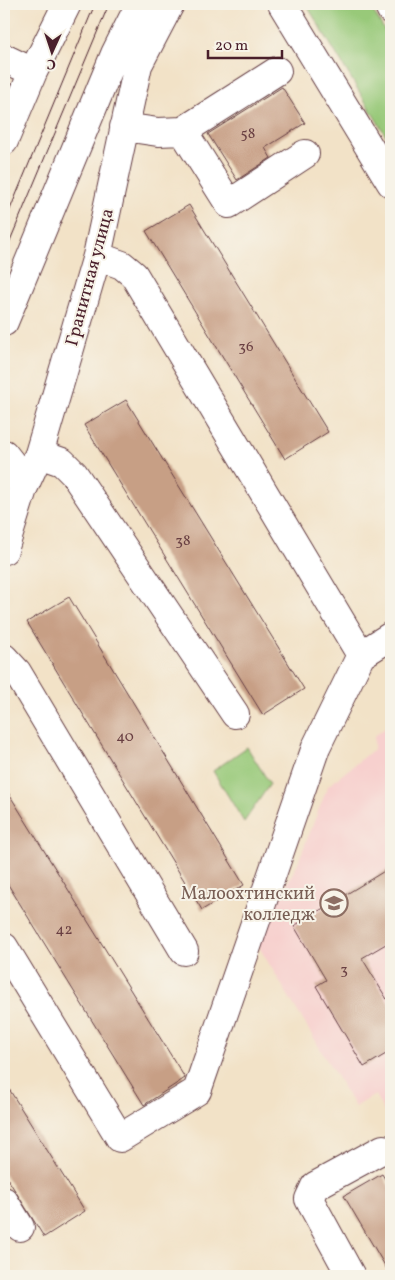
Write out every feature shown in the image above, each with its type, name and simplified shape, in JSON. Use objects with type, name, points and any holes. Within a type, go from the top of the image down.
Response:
[{"type":"street","points":[[4,141],[33,72],[67,4]]},
{"type":"street","name":"Гранитная улица","points":[[4,550],[23,489],[39,454],[97,256],[124,127],[127,59],[140,4]]},
{"type":"street","name":"Гранитная улица","points":[[4,322],[127,59],[170,4]]},
{"type":"street","points":[[282,4],[391,183]]},
{"type":"street","points":[[388,4],[391,10]]},
{"type":"street","points":[[4,58],[33,72]]},
{"type":"street","points":[[124,127],[158,132],[183,131],[277,71]]},
{"type":"street","points":[[183,131],[230,204],[304,154]]},
{"type":"street","points":[[97,256],[122,265],[134,275],[361,654]]},
{"type":"street","points":[[4,454],[15,468],[23,489]]},
{"type":"street","points":[[39,454],[62,462],[74,474],[235,714]]},
{"type":"street","points":[[4,947],[120,1138],[197,1091],[308,767],[361,654],[391,636]]},
{"type":"street","points":[[4,658],[17,672],[184,951]]},
{"type":"street","points":[[351,1276],[309,1200],[315,1186],[383,1149],[391,1152]]},
{"type":"street","points":[[4,1201],[20,1227]]},
{"type":"shaded area","name":"Малоохтинский колледж","points":[[391,724],[391,1124],[375,1095],[355,1107],[256,942],[297,865],[328,786],[374,749],[374,736]]},
{"type":"green space","points":[[306,4],[369,4],[391,41],[391,144]]},
{"type":"green space","points":[[247,747],[270,784],[244,822],[213,771]]},
{"type":"building","points":[[282,87],[305,123],[265,148],[271,158],[237,180],[208,134]]},
{"type":"building","points":[[189,205],[328,432],[285,459],[146,231]]},
{"type":"building","points":[[126,400],[304,689],[263,715],[84,425]]},
{"type":"building","points":[[69,597],[244,885],[202,910],[27,622]]},
{"type":"building","points":[[4,786],[185,1078],[144,1105],[4,878]]},
{"type":"building","points":[[391,867],[391,941],[362,958],[391,1006],[391,1051],[364,1067],[316,986],[326,980],[294,926]]},
{"type":"building","points":[[4,1081],[85,1211],[44,1237],[4,1173]]},
{"type":"building","points":[[382,1174],[391,1189],[391,1276],[344,1196]]},
{"type":"tram line","points":[[4,224],[95,4]]},
{"type":"tram line","points":[[4,255],[109,4]]},
{"type":"place","name":"Малоохтинский колледж","points":[[334,903]]}]
